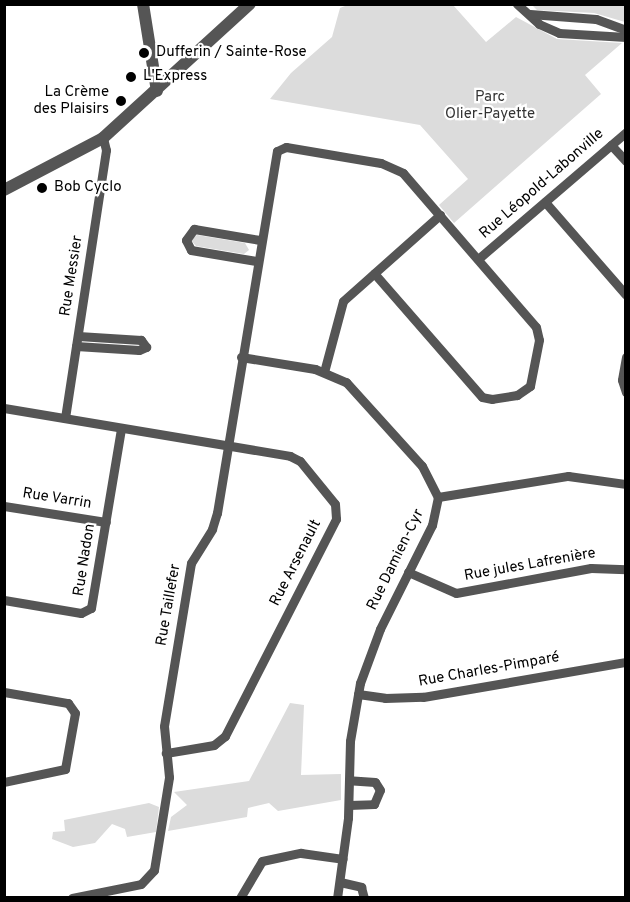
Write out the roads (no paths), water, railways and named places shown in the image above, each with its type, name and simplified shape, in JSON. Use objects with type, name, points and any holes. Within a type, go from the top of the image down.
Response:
[{"type":"street","points":[[143,4],[157,92]]},
{"type":"street","points":[[4,190],[103,138],[157,92],[250,4]]},
{"type":"street","points":[[520,7],[544,18],[602,20],[626,30]]},
{"type":"street","points":[[520,7],[539,24],[564,35],[626,37]]},
{"type":"street","name":"Rue Léopold-Labonville","points":[[478,259],[626,132]]},
{"type":"street","name":"Rue Messier","points":[[65,418],[106,150],[103,138]]},
{"type":"street","points":[[611,145],[626,161]]},
{"type":"street","name":"Rue Taillefer","points":[[72,897],[136,886],[152,876],[169,781],[164,726],[191,563],[215,522],[273,158],[283,147],[392,166],[440,215],[537,330],[531,382],[521,394],[492,399],[483,397],[374,273]]},
{"type":"street","points":[[545,202],[626,295]]},
{"type":"street","points":[[324,372],[339,307],[440,215]]},
{"type":"street","points":[[256,261],[191,250],[187,237],[190,231],[198,229],[260,240]]},
{"type":"street","points":[[76,346],[139,350],[146,347],[141,340],[78,336]]},
{"type":"street","name":"Rue Damien-Cyr","points":[[241,357],[324,372],[360,395],[426,470],[438,497],[432,525],[373,643],[358,694],[349,780],[349,805],[337,897]]},
{"type":"street","points":[[626,357],[622,380],[626,392]]},
{"type":"street","name":"Rue Arsenault","points":[[4,408],[228,445],[298,459],[333,501],[337,514],[225,736],[211,746],[166,753]]},
{"type":"street","name":"Rue Nadon","points":[[4,600],[81,613],[89,610],[121,428]]},
{"type":"street","points":[[438,497],[565,476],[626,484]]},
{"type":"street","name":"Rue Varrin","points":[[4,506],[106,522]]},
{"type":"street","name":"Rue jules Lafrenière","points":[[408,572],[456,593],[595,568],[626,569]]},
{"type":"street","name":"Rue Charles-Pimparé","points":[[358,694],[385,698],[434,696],[626,662]]},
{"type":"street","points":[[4,692],[68,703],[74,706],[75,715],[65,770],[4,782]]},
{"type":"street","points":[[349,780],[375,782],[380,790],[374,804],[349,805]]},
{"type":"street","points":[[240,897],[262,861],[301,854],[343,859]]},
{"type":"street","points":[[340,882],[361,887],[364,897]]},
{"type":"place","name":"Dufferin / Sainte-Rose","points":[[144,53]]},
{"type":"place","name":"L'Express","points":[[131,77]]},
{"type":"place","name":"La Crème des Plaisirs","points":[[121,101]]},
{"type":"place","name":"Bob Cyclo","points":[[42,188]]},
{"type":"park label","name":"Parc Olier-Payette","points":[[490,106]]}]
